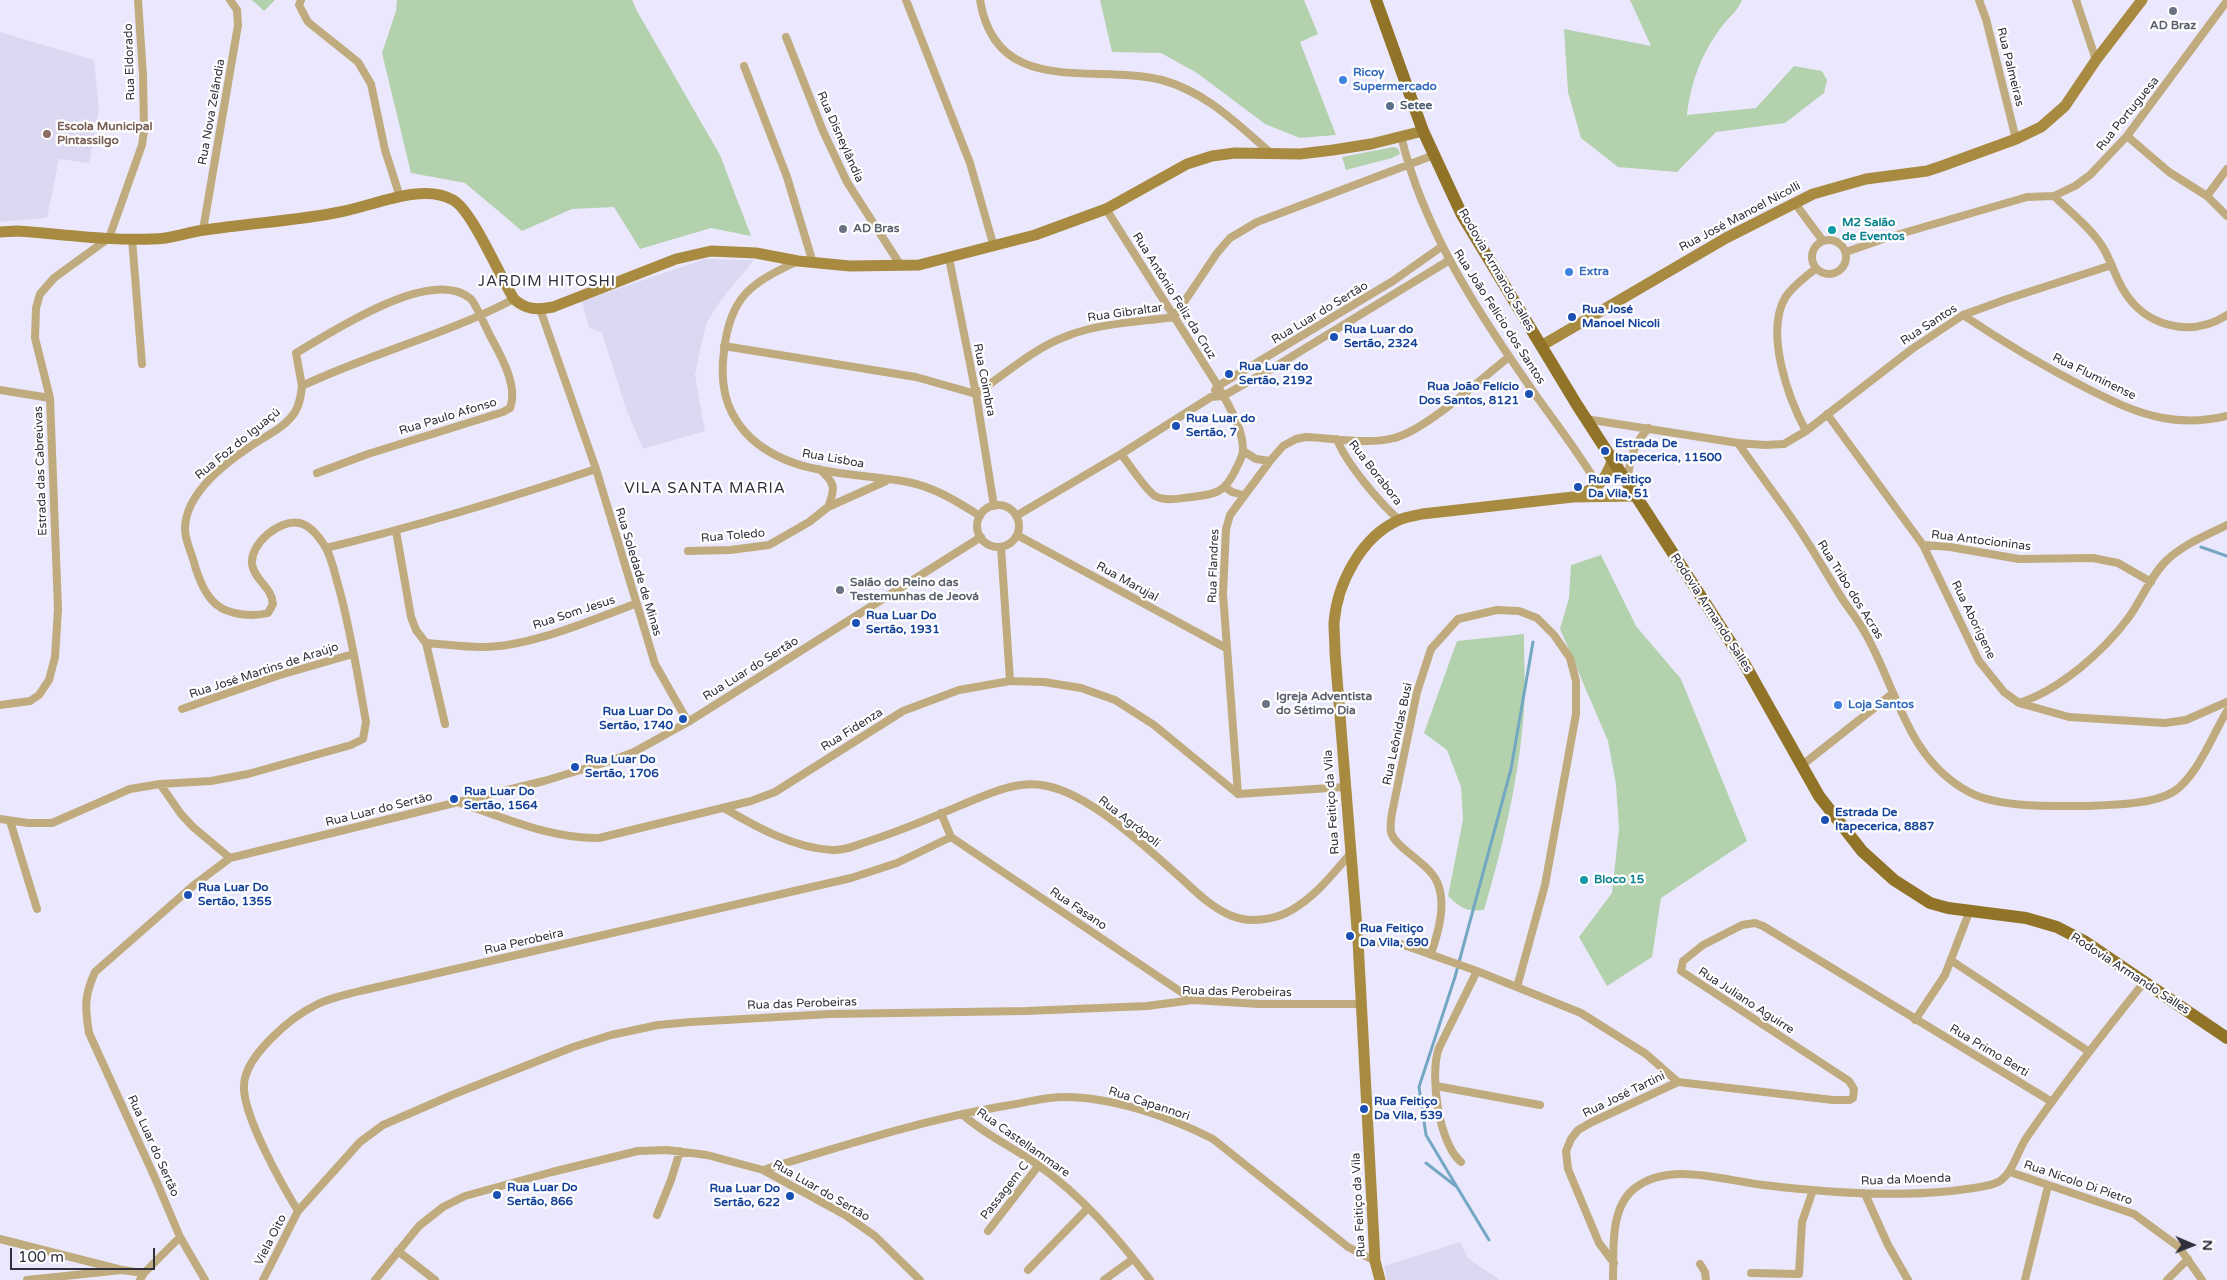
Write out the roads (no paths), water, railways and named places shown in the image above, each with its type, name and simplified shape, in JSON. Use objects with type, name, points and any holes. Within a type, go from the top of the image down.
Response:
[{"type":"main road","name":"Rodovia Armando Salles","points":[[1376,0],[1423,130],[1462,215],[1586,419],[1744,663],[1801,766],[1837,821],[1876,866],[1914,894],[1930,903],[2026,918],[2057,927],[2087,942],[2227,1038]]},
{"type":"street","name":"Rua Eldorado","points":[[109,238],[142,145],[144,131],[142,49],[138,0]]},
{"type":"street","name":"Rua Nova Zelândia","points":[[203,230],[238,25],[237,10],[230,0]]},
{"type":"street","points":[[301,0],[299,6],[308,22],[358,62],[371,84],[385,150],[400,197]]},
{"type":"street","points":[[906,0],[970,162],[994,247]]},
{"type":"street","points":[[980,0],[987,27],[997,43],[1010,54],[1034,68],[1057,73],[1135,75],[1162,80],[1188,90],[1220,108],[1272,154]]},
{"type":"street","name":"Rua Palmeiras","points":[[1979,0],[1986,19],[2016,139]]},
{"type":"street","points":[[2076,0],[2096,60]]},
{"type":"street","name":"Rua José Manoel Nicolli","points":[[1541,346],[1726,238],[1794,202],[1836,187],[1866,179],[1927,171],[2016,139],[2041,127],[2065,106],[2096,60],[2142,0]]},
{"type":"street","name":"Rua Portuguesa","points":[[1846,252],[1886,238],[2026,197],[2054,196],[2075,186],[2090,175],[2127,136],[2227,1]]},
{"type":"street","name":"Rua Disneylândia","points":[[786,37],[823,131],[847,182],[901,266]]},
{"type":"street","points":[[744,66],[787,177],[813,262]]},
{"type":"street","points":[[0,232],[17,231],[132,239],[173,238],[203,230],[301,220],[415,193],[431,193],[445,196],[462,207],[514,299],[520,305],[540,309],[553,307],[676,258],[694,254],[726,251],[756,253],[798,261],[850,266],[901,266],[949,258],[1035,235],[1106,209],[1188,164],[1212,156],[1235,153],[1272,154],[1333,150],[1423,130]]},
{"type":"street","name":"Rua João Felício dos Santos","points":[[1401,136],[1409,165],[1448,261],[1509,357],[1599,486],[1605,498]]},
{"type":"street","points":[[2127,136],[2169,172],[2207,196],[2227,216]]},
{"type":"street","name":"Rua Gibraltar","points":[[976,394],[1050,343],[1067,336],[1088,329],[1174,317],[1217,253],[1230,238],[1257,222],[1434,155]]},
{"type":"street","points":[[2207,196],[2227,169]]},
{"type":"street","points":[[2054,196],[2102,244],[2124,291],[2134,304],[2149,317],[2162,324],[2179,328],[2194,328],[2227,315]]},
{"type":"street","points":[[1794,202],[1823,241]]},
{"type":"street","name":"Rua Antônio Feliz da Cruz","points":[[1106,209],[1218,386],[1239,430],[1243,451]]},
{"type":"street","name":"Estrada das Cabreúvas","points":[[0,705],[30,701],[39,695],[49,680],[55,657],[58,609],[50,398],[35,338],[34,323],[40,294],[54,278],[109,238]]},
{"type":"street","points":[[132,239],[142,364]]},
{"type":"street","points":[[1833,240],[1839,243],[1846,252],[1846,263],[1835,274],[1824,274],[1813,263],[1812,253],[1823,241],[1833,240]]},
{"type":"street","name":"Rua Luar do Sertão","points":[[1016,516],[1121,454],[1211,397],[1218,386],[1369,296],[1421,263],[1441,247]]},
{"type":"street","name":"Rua Coimbra","points":[[949,258],[976,394],[994,506]]},
{"type":"street","name":"Rua Lisboa","points":[[798,261],[765,278],[740,299],[731,316],[724,346],[723,389],[727,404],[739,425],[759,445],[779,458],[801,466],[910,482],[955,500],[980,516]]},
{"type":"street","name":"Rua Luar do Sertão","points":[[1211,397],[1223,396],[1273,368],[1448,261]]},
{"type":"street","name":"Rua Santos","points":[[1586,419],[1738,443],[1784,444],[1806,431],[1912,349],[1963,315],[2112,265]]},
{"type":"street","points":[[1806,431],[1788,390],[1778,332],[1780,309],[1786,297],[1816,268]]},
{"type":"street","name":"Rua Paulo Afonso","points":[[302,386],[296,353],[357,318],[397,298],[428,291],[446,290],[460,293],[477,306],[479,317],[504,364],[513,396],[510,408],[504,412],[368,454],[317,473]]},
{"type":"street","points":[[1369,296],[1376,305]]},
{"type":"street","points":[[302,386],[394,348],[479,317],[514,299]]},
{"type":"street","name":"Rua Soledade de Minas","points":[[540,309],[596,469],[656,664],[688,722]]},
{"type":"street","name":"Rua Fluminense","points":[[1963,315],[2056,373],[2120,406],[2150,415],[2184,420],[2210,420],[2227,416]]},
{"type":"street","points":[[724,346],[916,377],[976,394]]},
{"type":"street","name":"Rua Flandres","points":[[1238,794],[1223,594],[1226,529],[1230,516],[1243,495],[1283,446],[1296,439],[1306,437],[1382,440],[1408,433],[1422,425],[1509,357]]},
{"type":"street","name":"Rua Foz do Iguaçú","points":[[160,784],[211,781],[248,774],[351,745],[363,739],[366,722],[343,602],[326,548],[310,527],[299,523],[290,523],[276,528],[264,538],[254,552],[252,563],[255,574],[270,593],[273,604],[268,613],[248,614],[228,611],[210,600],[197,571],[185,531],[186,518],[192,501],[203,484],[255,444],[283,427],[295,412],[300,401],[302,386]]},
{"type":"street","points":[[0,390],[50,398]]},
{"type":"street","name":"Rua Aborigene","points":[[1827,414],[1923,545],[1979,661],[2004,692],[2019,703],[2069,717],[2165,723],[2186,720],[2227,702]]},
{"type":"street","points":[[1627,482],[1632,454],[1638,438],[1648,428]]},
{"type":"street","name":"Rua Borabora","points":[[1337,439],[1348,459],[1374,493],[1399,520]]},
{"type":"street","name":"Rua Tribo dos Acras","points":[[1738,443],[1793,520],[1864,630],[1879,658],[1892,694],[1915,739],[1929,760],[1941,773],[1970,793],[2002,802],[2025,804],[2111,805],[2162,797],[2174,791],[2183,783],[2214,736],[2227,710]]},
{"type":"street","points":[[1121,454],[1152,493],[1162,499],[1209,494],[1225,487],[1243,451],[1256,459],[1270,461]]},
{"type":"street","points":[[1599,486],[1607,475],[1613,459]]},
{"type":"street","points":[[326,548],[396,531],[531,491],[596,469]]},
{"type":"street","points":[[819,469],[831,479],[833,496],[828,507]]},
{"type":"street","name":"Rua Toledo","points":[[688,551],[730,550],[769,545],[809,522],[828,507],[863,489],[888,480]]},
{"type":"street","name":"Rua Feitiço da Vila","points":[[1574,497],[1599,486]]},
{"type":"street","points":[[1225,487],[1232,492],[1243,495]]},
{"type":"street","name":"Rua Feitiço da Vila","points":[[1380,1280],[1375,1261],[1358,941],[1334,622],[1341,592],[1362,551],[1375,537],[1399,520],[1422,514],[1574,497],[1636,496]]},
{"type":"street","points":[[994,506],[1003,506],[1016,516],[1019,525],[1017,535],[1012,542],[1002,547],[990,545],[981,537],[978,527],[980,516],[986,510],[994,506]]},
{"type":"street","points":[[2019,703],[2046,692],[2065,680],[2102,647],[2128,617],[2167,560],[2181,549],[2227,525]]},
{"type":"street","points":[[396,531],[411,617],[416,630],[426,643],[444,724]]},
{"type":"street","name":"Rua Marujal","points":[[1017,535],[1226,648]]},
{"type":"street","name":"Rua Luar do Sertão","points":[[205,1280],[180,1237],[152,1169],[89,1033],[85,1008],[87,990],[95,972],[194,885],[230,858],[544,781],[634,752],[688,722],[981,537]]},
{"type":"street","name":"Rua Antocioninas","points":[[1923,545],[1950,547],[2019,559],[2093,558],[2118,563],[2151,582]]},
{"type":"street","points":[[1002,547],[1010,681]]},
{"type":"street","name":"Rua Som Jesus","points":[[426,643],[481,647],[500,645],[555,633],[636,604]]},
{"type":"street","name":"Rua Leônidas Busi","points":[[1431,954],[1438,932],[1441,908],[1438,883],[1425,866],[1395,840],[1391,832],[1392,813],[1417,692],[1431,649],[1458,619],[1497,610],[1519,611],[1537,618],[1554,635],[1570,658],[1576,681],[1576,714],[1545,885],[1517,987]]},
{"type":"street","name":"Rua José Martins de Araújo","points":[[182,709],[280,675],[354,654]]},
{"type":"street","name":"Rua Fidenza","points":[[457,802],[539,829],[579,838],[599,838],[750,802],[775,792],[903,711],[959,690],[1010,681],[1044,682],[1081,688],[1115,700],[1154,725],[1238,794]]},
{"type":"street","points":[[1801,766],[1892,694]]},
{"type":"street","points":[[0,818],[40,825],[52,823],[130,789],[160,784],[181,814],[193,827],[230,858]]},
{"type":"street","name":"Rua Agrópoli","points":[[724,808],[746,822],[807,847],[834,850],[847,848],[898,831],[993,792],[1015,785],[1047,786],[1063,791],[1106,816],[1210,904],[1231,916],[1245,920],[1264,919],[1289,912],[1316,893],[1350,854]]},
{"type":"street","points":[[1238,794],[1345,787]]},
{"type":"street","points":[[941,813],[951,837]]},
{"type":"street","points":[[10,821],[38,909]]},
{"type":"street","name":"Rua Fasano","points":[[951,837],[1193,1000]]},
{"type":"street","name":"Rua Perobeira","points":[[298,1211],[265,1149],[246,1104],[244,1084],[248,1071],[267,1045],[278,1032],[306,1010],[327,1000],[360,991],[850,878],[897,864],[951,837]]},
{"type":"street","points":[[1915,1020],[1952,961],[1970,910]]},
{"type":"street","name":"Rua Juliano Aguirre","points":[[1678,1082],[1833,1100],[1850,1100],[1853,1098],[1853,1086],[1849,1081],[1681,971],[1681,965],[1686,957],[1724,934],[1749,923],[1755,923],[1771,931],[1915,1020]]},
{"type":"street","points":[[1358,941],[1401,944],[1477,971],[1581,1013],[1646,1054],[1678,1082]]},
{"type":"street","points":[[1952,961],[2088,1051]]},
{"type":"street","points":[[1461,1162],[1447,1144],[1434,1073],[1435,1059],[1477,971]]},
{"type":"street","points":[[2010,1172],[2020,1147],[2088,1051],[2145,981]]},
{"type":"street","name":"Rua das Perobeiras","points":[[298,1211],[360,1142],[384,1124],[452,1094],[573,1047],[611,1035],[658,1025],[723,1018],[1026,1011],[1147,1006],[1193,1000],[1259,1004],[1362,1004]]},
{"type":"street","name":"Rua Primo Berti","points":[[1915,1020],[2052,1102]]},
{"type":"street","name":"Rua José Tartini","points":[[1614,1263],[1599,1243],[1568,1169],[1566,1151],[1571,1139],[1578,1130],[1678,1082]]},
{"type":"street","points":[[1436,1086],[1540,1105]]},
{"type":"street","name":"Rua Capannori","points":[[763,1170],[962,1114],[1065,1097],[1115,1103],[1196,1131],[1212,1140],[1348,1247],[1375,1261]]},
{"type":"street","name":"Rua Castellammare","points":[[962,1114],[986,1133],[1039,1165],[1088,1208],[1150,1280]]},
{"type":"street","name":"Rua Luar do Sertão","points":[[375,1280],[419,1226],[443,1207],[465,1196],[638,1151],[667,1150],[707,1156],[763,1170],[845,1215],[882,1242],[920,1280]]},
{"type":"street","points":[[657,1215],[680,1151]]},
{"type":"street","name":"Passagem C","points":[[988,1231],[1039,1165]]},
{"type":"street","name":"Rua da Moenda","points":[[1613,1280],[1618,1215],[1624,1199],[1635,1188],[1654,1177],[1675,1175],[1707,1176],[1756,1184],[1813,1190],[1865,1194],[1920,1194],[1965,1189],[1995,1183],[2010,1172]]},
{"type":"street","name":"Rua Nicolo Di Pietro","points":[[2010,1172],[2048,1186],[2092,1198],[2134,1214],[2170,1239],[2188,1258],[2202,1280]]},
{"type":"street","points":[[2024,1280],[2048,1186]]},
{"type":"street","points":[[1751,1273],[1799,1274],[1802,1222],[1813,1190]]},
{"type":"street","points":[[1865,1194],[1888,1245],[1908,1280]]},
{"type":"street","points":[[1028,1270],[1088,1208]]},
{"type":"street","name":"Viela Oito","points":[[263,1280],[298,1211]]},
{"type":"street","points":[[0,1238],[142,1276],[180,1237]]},
{"type":"street","points":[[398,1251],[435,1280]]},
{"type":"street","points":[[2167,1280],[2188,1258]]},
{"type":"street","points":[[1104,1280],[1133,1259]]},
{"type":"street","points":[[1700,1264],[1705,1272],[1706,1280]]},
{"type":"street","points":[[27,1280],[122,1270]]},
{"type":"waterway","points":[[2201,547],[2227,556]]},
{"type":"waterway","points":[[1457,1187],[1426,1135],[1419,1087],[1455,977],[1511,769],[1533,642]]},
{"type":"waterway","points":[[1426,1163],[1457,1187],[1489,1240]]},
{"type":"place","name":"AD Braz","points":[[2173,11]]},
{"type":"place","name":"Ricoy Supermercado","points":[[1343,80]]},
{"type":"place","name":"Setee","points":[[1390,106]]},
{"type":"place","name":"Escola Municipal Pintassilgo","points":[[47,134]]},
{"type":"place","name":"AD Bras","points":[[843,229]]},
{"type":"place","name":"M2 Salão de Eventos","points":[[1832,230]]},
{"type":"place","name":"Extra","points":[[1569,272]]},
{"type":"place","name":"Rua José Manoel Nicoli","points":[[1572,317]]},
{"type":"place","name":"Rua Luar do Sertão, 2324","points":[[1334,337]]},
{"type":"place","name":"Rua Luar do Sertão, 2192","points":[[1229,374]]},
{"type":"place","name":"Rua João Felício Dos Santos, 8121","points":[[1529,394]]},
{"type":"place","name":"Rua Luar do Sertão, 7","points":[[1176,426]]},
{"type":"place","name":"Estrada De Itapecerica, 11500","points":[[1605,451]]},
{"type":"place","name":"Rua Feitiço Da Vila, 51","points":[[1578,487]]},
{"type":"place","name":"Salão do Reino das Testemunhas de Jeová","points":[[840,590]]},
{"type":"place","name":"Rua Luar Do Sertão, 1931","points":[[856,623]]},
{"type":"place","name":"Igreja Adventista do Sétimo Dia","points":[[1266,704]]},
{"type":"place","name":"Loja Santos","points":[[1838,705]]},
{"type":"place","name":"Rua Luar Do Sertão, 1740","points":[[683,719]]},
{"type":"place","name":"Rua Luar Do Sertão, 1706","points":[[575,767]]},
{"type":"place","name":"Rua Luar Do Sertão, 1564","points":[[454,799]]},
{"type":"place","name":"Estrada De Itapecerica, 8887","points":[[1825,820]]},
{"type":"place","name":"Bloco 15","points":[[1584,880]]},
{"type":"place","name":"Rua Luar Do Sertão, 1355","points":[[188,895]]},
{"type":"place","name":"Rua Feitiço Da Vila, 690","points":[[1350,936]]},
{"type":"place","name":"Rua Feitiço Da Vila, 539","points":[[1364,1109]]},
{"type":"place","name":"Rua Luar Do Sertão, 866","points":[[497,1195]]},
{"type":"place","name":"Rua Luar Do Sertão, 622","points":[[790,1196]]},
{"type":"district","name":"JARDIM HITOSHI","points":[[547,282]]},
{"type":"district","name":"VILA SANTA MARIA","points":[[705,489]]}]
